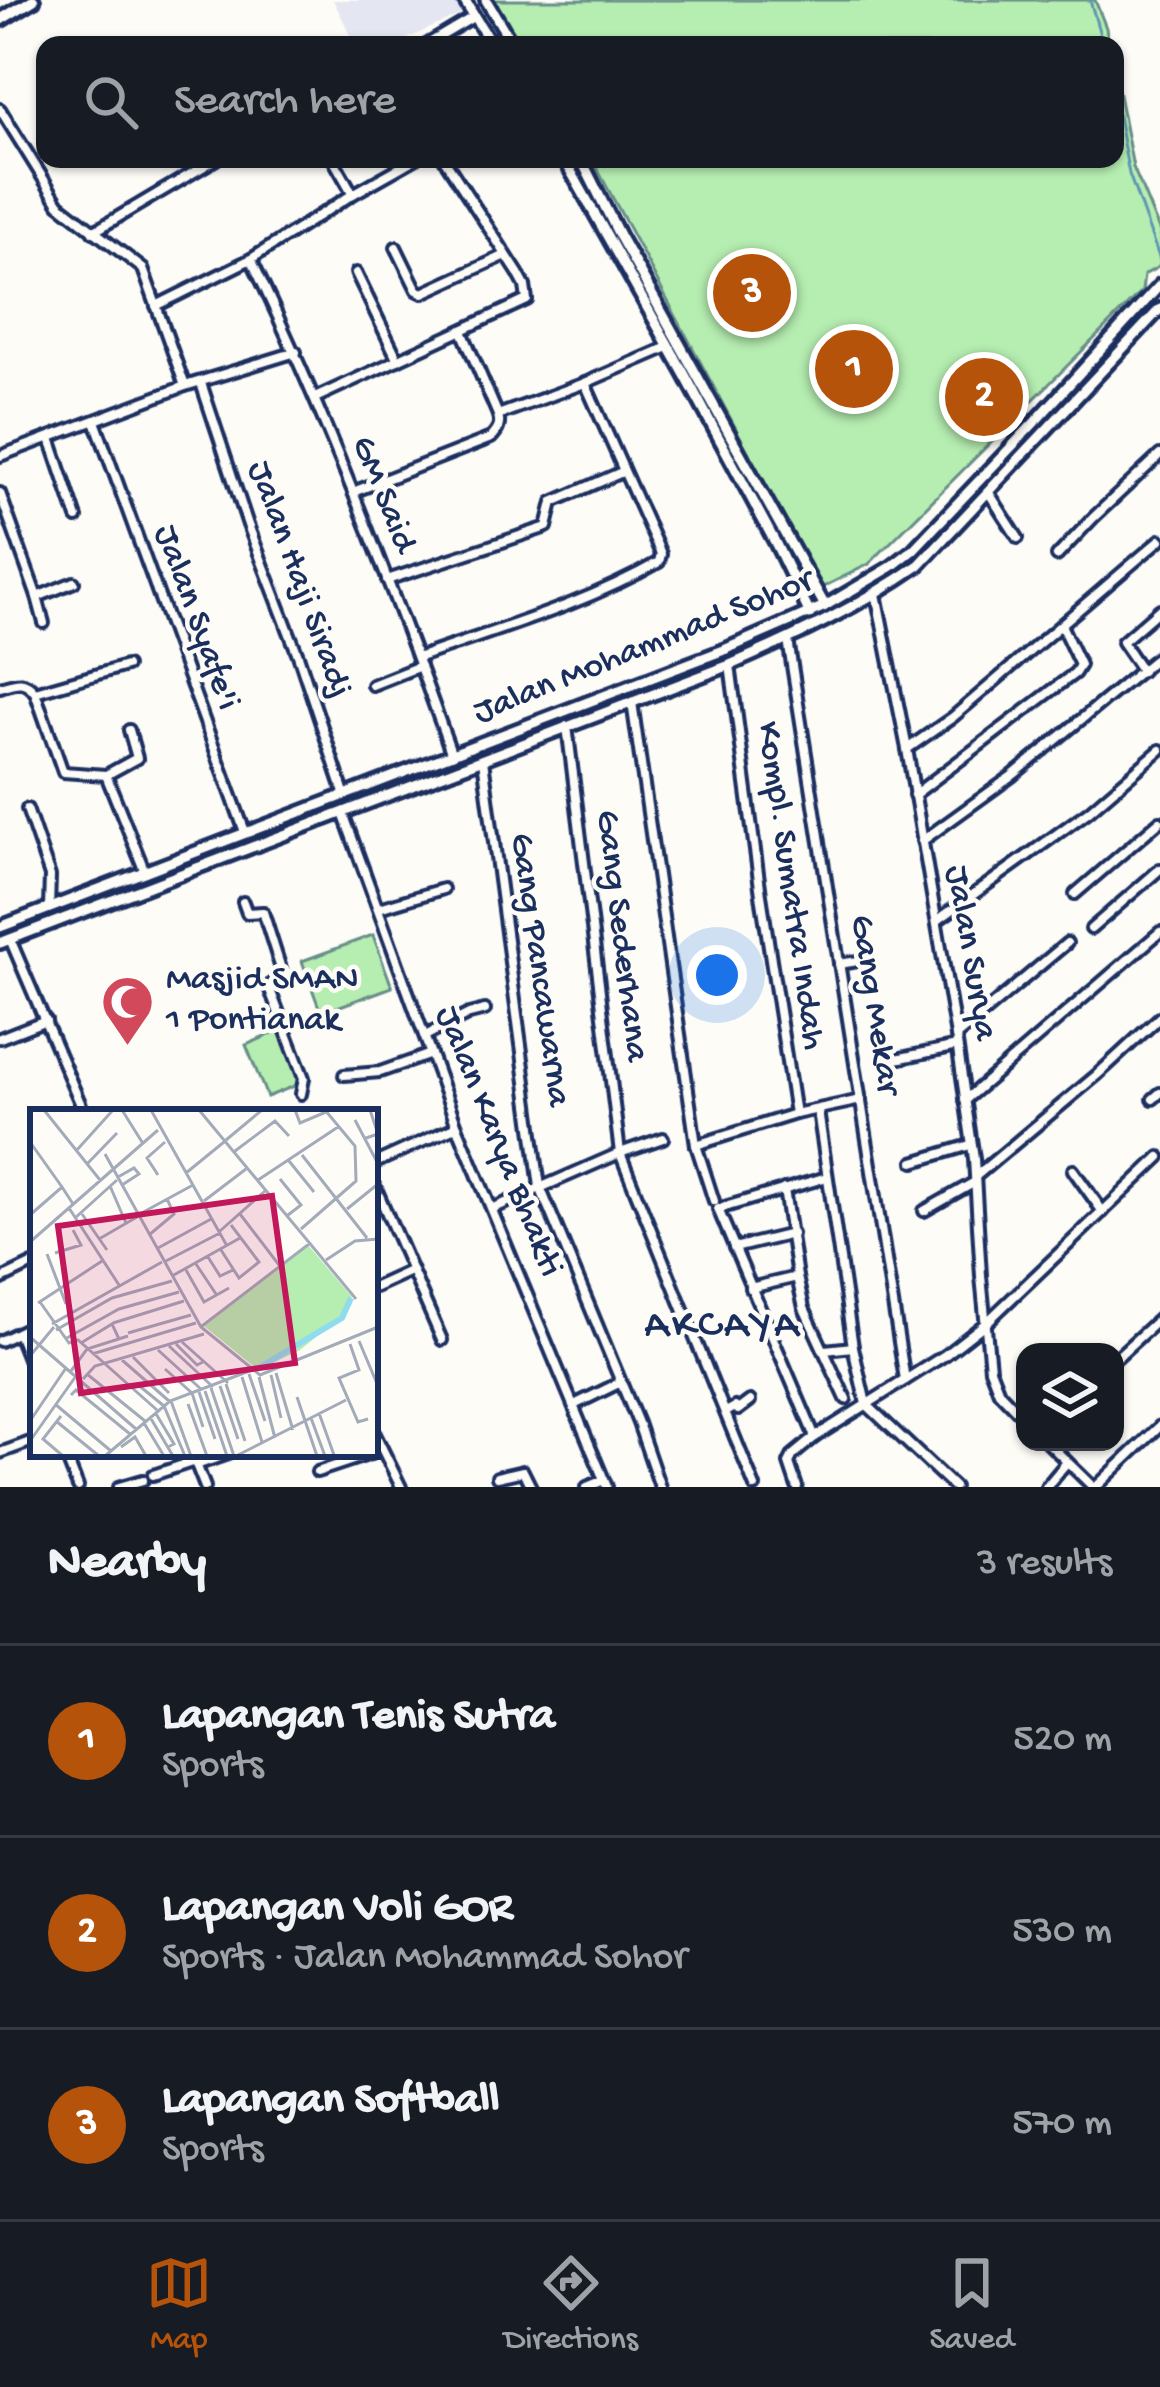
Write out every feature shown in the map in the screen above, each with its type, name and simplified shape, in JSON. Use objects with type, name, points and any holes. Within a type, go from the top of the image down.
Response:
[{"type":"main road","points":[[0,20],[33,0]]},
{"type":"street","points":[[464,0],[486,36]]},
{"type":"street","points":[[486,0],[508,36]]},
{"type":"street","points":[[441,36],[473,17]]},
{"type":"street","points":[[0,109],[53,197],[143,269],[185,386]]},
{"type":"street","points":[[94,232],[201,168]]},
{"type":"street","points":[[338,168],[352,194]]},
{"type":"street","points":[[156,306],[251,259],[399,168]]},
{"type":"street","points":[[315,398],[525,302],[525,286],[450,168]]},
{"type":"street","points":[[570,168],[640,282],[780,540],[825,607]]},
{"type":"street","points":[[585,168],[668,347],[717,425]]},
{"type":"street","points":[[396,247],[417,290],[423,293],[506,255]]},
{"type":"street","name":"GM Said","points":[[251,259],[315,398],[452,754]]},
{"type":"street","points":[[356,272],[398,360]]},
{"type":"street","name":"Jalan Mohammad Sohor","points":[[0,927],[679,668],[825,607],[913,550],[1160,285]]},
{"type":"street","name":"Jalan Mohammad Sohor","points":[[5,941],[730,665],[876,594],[919,565],[990,494],[1160,310]]},
{"type":"street","points":[[353,492],[491,438],[498,429],[498,415],[462,331]]},
{"type":"street","points":[[498,415],[668,347]]},
{"type":"street","points":[[0,456],[185,386],[296,352]]},
{"type":"street","name":"Jalan Haji Siradj","points":[[201,383],[345,796]]},
{"type":"street","points":[[372,685],[658,563],[661,554],[585,383]]},
{"type":"street","name":"Jalan Syafe'i","points":[[95,421],[245,832]]},
{"type":"street","points":[[1034,424],[1043,435]]},
{"type":"street","points":[[50,438],[77,518]]},
{"type":"street","points":[[1057,556],[1160,455]]},
{"type":"street","points":[[387,580],[548,526],[554,502],[622,472]]},
{"type":"street","points":[[0,493],[44,623]]},
{"type":"street","points":[[990,494],[1018,538]]},
{"type":"street","points":[[780,540],[810,614]]},
{"type":"street","points":[[907,749],[953,717],[1160,540]]},
{"type":"street","points":[[913,550],[919,565]]},
{"type":"street","points":[[37,598],[74,583]]},
{"type":"street","name":"Jalan Surya","points":[[876,594],[957,1041],[993,1382],[1016,1410]]},
{"type":"street","points":[[1142,671],[1122,642],[1160,609]]},
{"type":"street","points":[[914,795],[1075,673],[1080,665],[1061,625]]},
{"type":"street","name":"Gang Mekar","points":[[788,640],[905,1379]]},
{"type":"street","points":[[922,841],[1012,776],[1160,655]]},
{"type":"street","name":"Kompl. Sumatra Indah","points":[[730,665],[795,1114]]},
{"type":"street","points":[[35,692],[126,666]]},
{"type":"street","points":[[679,668],[685,682]]},
{"type":"street","points":[[0,687],[22,681],[35,692],[62,772],[106,776],[136,759],[129,730]]},
{"type":"street","points":[[632,700],[695,1144],[750,1288],[815,1437]]},
{"type":"street","name":"Gang Sederhana","points":[[566,726],[620,1153],[755,1487]]},
{"type":"street","points":[[938,920],[1070,826],[1160,749]]},
{"type":"street","name":"Gang Pancawarna","points":[[483,760],[540,1187],[660,1487]]},
{"type":"street","points":[[401,774],[409,788]]},
{"type":"street","points":[[106,776],[146,872]]},
{"type":"street","points":[[27,809],[50,876],[49,910]]},
{"type":"street","name":"Jalan Karya Bhakti","points":[[344,813],[457,1126],[606,1483]]},
{"type":"street","points":[[1075,894],[1160,820]]},
{"type":"street","points":[[181,857],[187,872]]},
{"type":"street","points":[[1091,929],[1160,869]]},
{"type":"street","points":[[379,908],[443,889]]},
{"type":"street","points":[[243,902],[248,913],[263,912],[283,972],[270,990],[304,1078],[302,1094]]},
{"type":"street","points":[[965,1100],[1160,932]]},
{"type":"street","points":[[5,941],[46,1020],[83,1109]]},
{"type":"street","points":[[887,1061],[957,1041],[1066,943]]},
{"type":"street","points":[[839,964],[858,961]]},
{"type":"street","points":[[425,1036],[485,1010]]},
{"type":"street","points":[[924,1211],[975,1180],[1160,1017]]},
{"type":"street","points":[[0,1038],[46,1020]]},
{"type":"street","points":[[344,1076],[380,1072],[431,1054]]},
{"type":"street","points":[[695,1144],[861,1100]]},
{"type":"street","points":[[818,1111],[853,1347],[866,1404],[954,1487]]},
{"type":"street","points":[[378,1162],[457,1126]]},
{"type":"street","points":[[492,1209],[663,1138]]},
{"type":"street","points":[[914,1162],[970,1145]]},
{"type":"street","points":[[797,1487],[790,1460],[815,1437],[946,1355],[986,1323],[1160,1156]]},
{"type":"street","points":[[1073,1170],[1103,1211]]},
{"type":"street","points":[[716,1204],[827,1177]]},
{"type":"street","points":[[784,1189],[806,1313],[846,1399]]},
{"type":"street","points":[[378,1193],[442,1340]]},
{"type":"street","points":[[734,1248],[792,1234]]},
{"type":"street","points":[[0,1280],[30,1265]]},
{"type":"street","points":[[378,1286],[410,1271]]},
{"type":"street","points":[[750,1288],[796,1277]]},
{"type":"street","points":[[1124,1351],[1160,1318]]},
{"type":"street","points":[[0,1341],[30,1327]]},
{"type":"street","points":[[18,1333],[30,1363]]},
{"type":"street","points":[[825,1351],[853,1347]]},
{"type":"street","points":[[574,1405],[619,1383]]},
{"type":"street","points":[[726,1412],[750,1401]]},
{"type":"street","points":[[1057,1451],[1094,1487],[1160,1426]]},
{"type":"street","points":[[0,1453],[30,1443]]},
{"type":"street","points":[[378,1455],[401,1487]]},
{"type":"street","points":[[66,1457],[78,1487]]},
{"type":"street","points":[[317,1472],[361,1457]]},
{"type":"street","points":[[119,1487],[195,1460],[205,1487]]},
{"type":"street","points":[[1046,1487],[1067,1462]]},
{"type":"street","points":[[497,1477],[521,1470],[531,1487]]},
{"type":"street","points":[[587,1487],[606,1483]]},
{"type":"shaded area","points":[[333,0],[462,0],[468,11],[413,36],[351,36]]},
{"type":"green space","points":[[492,0],[1095,0],[1107,36],[515,36]]},
{"type":"green space","points":[[1124,120],[1133,167],[1160,232],[1160,266],[1144,275],[1142,291],[869,564],[821,588],[597,168],[1124,168]]},
{"type":"green space","points":[[373,935],[392,987],[321,1013],[302,961]]},
{"type":"green space","points":[[281,1030],[302,1083],[267,1097],[246,1045]]},
{"type":"waterway","points":[[1090,0],[1100,36]]},
{"type":"waterway","points":[[1124,148],[1160,260]]},
{"type":"place","name":"Lapangan Softball","points":[[752,293]]},
{"type":"place","name":"Lapangan Tenis Sutra","points":[[854,369]]},
{"type":"place","name":"Lapangan Voli GOR","points":[[984,397]]},
{"type":"place","name":"Masjid SMAN 1 Pontianak","points":[[127,1047]]},
{"type":"district","name":"AKCAYA","points":[[723,1327]]}]
